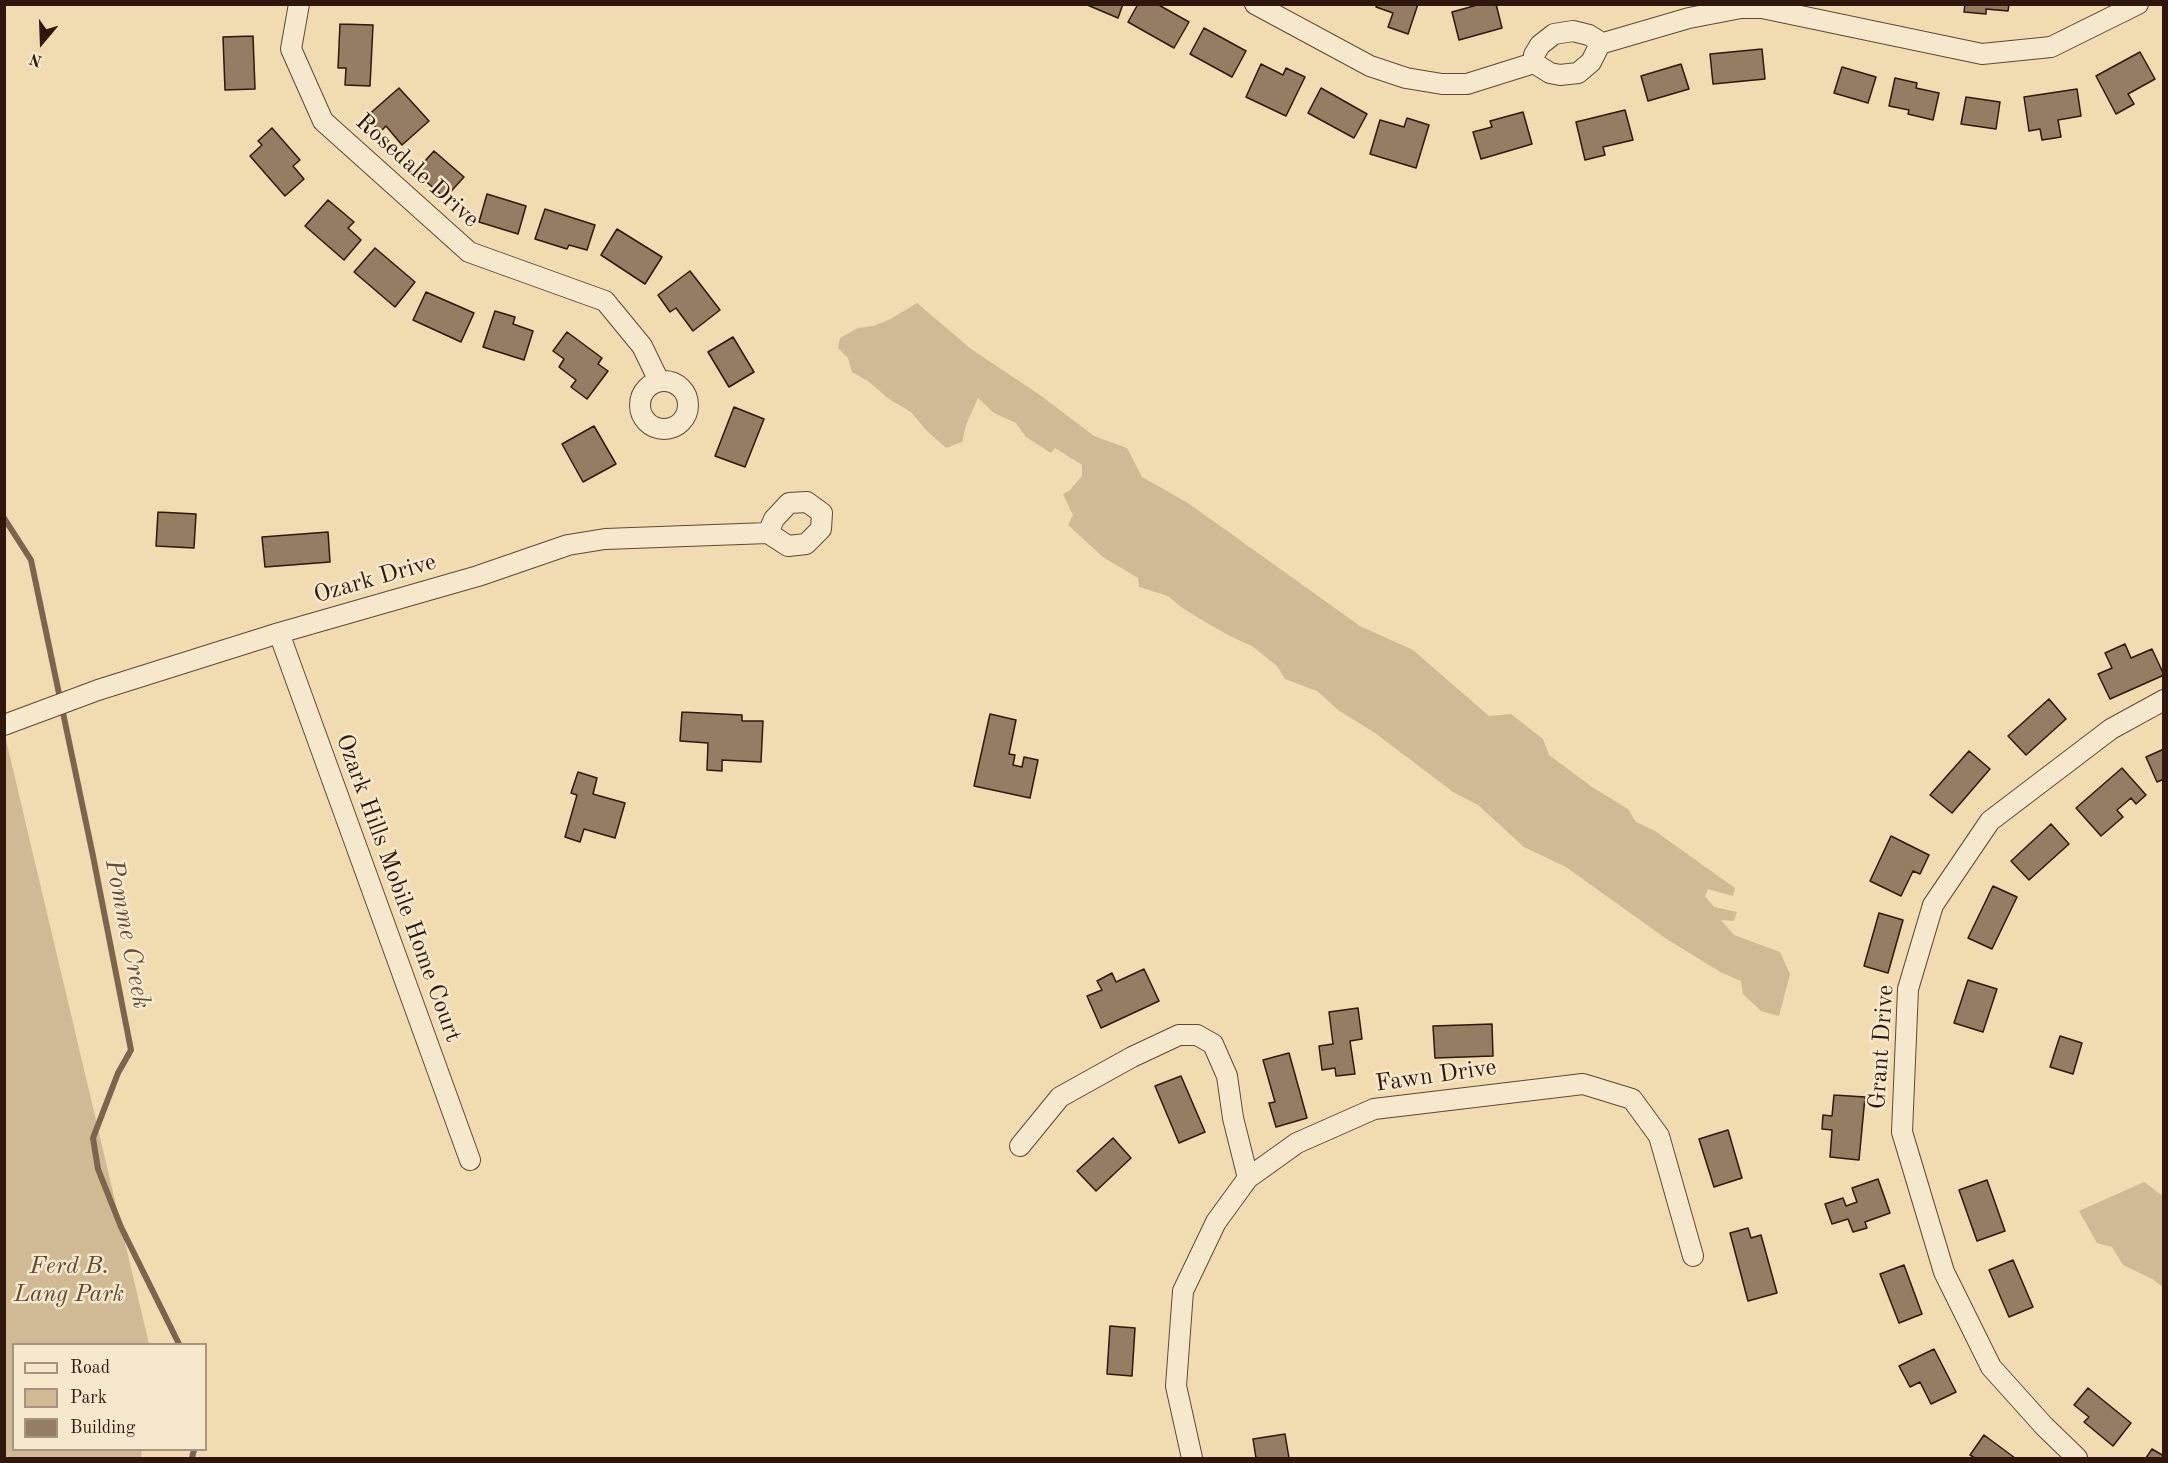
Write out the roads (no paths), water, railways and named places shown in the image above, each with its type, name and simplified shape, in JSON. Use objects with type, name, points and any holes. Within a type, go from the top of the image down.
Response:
[{"type":"street","name":"Rosedale Drive","points":[[299,4],[291,49],[323,121],[469,252],[605,301],[642,346],[659,381]]},
{"type":"street","points":[[1255,4],[1370,66],[1406,78],[1442,84],[1467,84],[1534,63]]},
{"type":"street","points":[[1600,44],[1589,35],[1573,31],[1554,34],[1540,45],[1534,55],[1534,63],[1540,69],[1560,75],[1578,73],[1591,62],[1600,44],[1689,18],[1741,8],[1762,8],[1982,54],[2051,47],[2138,4]]},
{"type":"street","name":"Ozark Drive","points":[[4,725],[98,690],[279,633],[478,576],[568,545],[605,539],[768,533]]},
{"type":"street","name":"Ozark Hills Mobile Home Court","points":[[279,633],[470,1160]]},
{"type":"street","name":"Grant Drive","points":[[2077,1458],[2044,1426],[1991,1367],[1944,1272],[1902,1132],[1908,989],[1933,905],[1990,821],[2111,729],[2163,700]]},
{"type":"street","points":[[1020,1146],[1060,1097],[1132,1057],[1179,1035],[1197,1035],[1213,1044],[1227,1076],[1233,1118],[1248,1178]]},
{"type":"street","name":"Fawn Drive","points":[[1191,1458],[1176,1386],[1183,1291],[1216,1222],[1248,1178],[1297,1143],[1374,1109],[1583,1084],[1632,1099],[1659,1136],[1693,1256]]},
{"type":"waterway","name":"Pomme Creek","points":[[4,518],[31,560],[131,1050],[118,1073],[93,1138],[98,1169],[121,1227],[179,1343]]},
{"type":"waterway","name":"Pomme Creek","points":[[192,1458],[194,1451]]},
{"type":"park label","name":"Ferd B. Lang Park","points":[[69,1281]]}]
